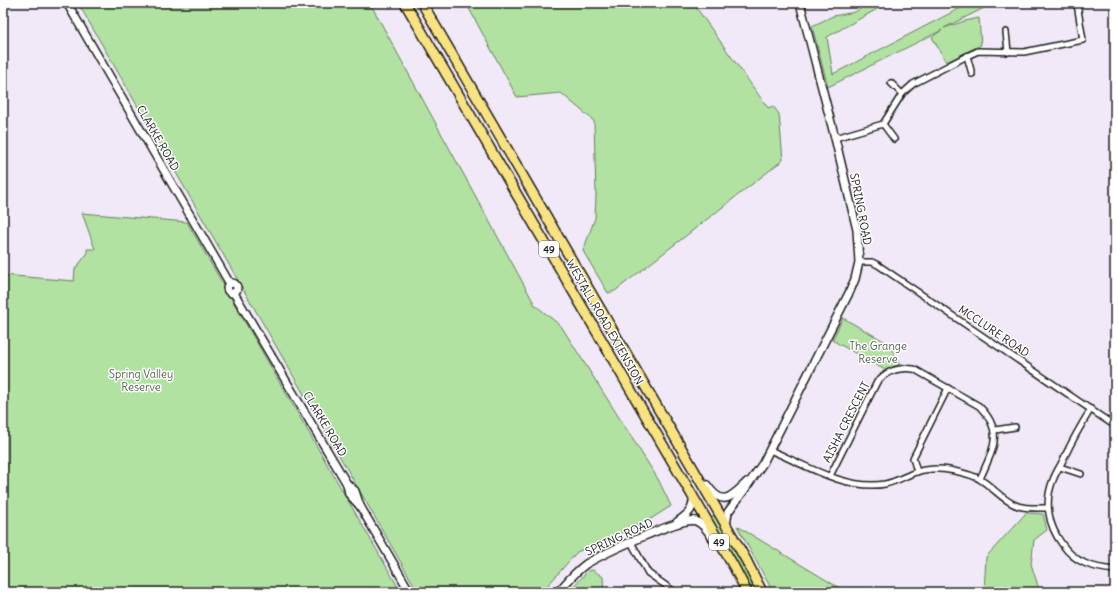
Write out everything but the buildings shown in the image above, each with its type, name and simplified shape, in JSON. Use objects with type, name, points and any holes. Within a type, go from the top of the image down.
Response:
[{"type":"highway","name":"WESTALL ROAD EXTENSION","points":[[405,3],[746,591]]},
{"type":"highway","name":"WESTALL ROAD EXTENSION","points":[[422,3],[726,525],[762,592]]},
{"type":"main road","name":"CLARKE ROAD","points":[[67,3],[230,284],[228,291],[234,293],[347,484],[349,494],[360,506],[410,592]]},
{"type":"main road","name":"SPRING ROAD","points":[[726,525],[728,512],[757,472],[770,450],[850,291],[855,279],[859,262],[857,230],[800,3]]},
{"type":"main road","name":"SPRING ROAD","points":[[684,453],[711,491],[715,495],[722,498],[732,495],[757,472]]},
{"type":"main road","name":"SPRING ROAD","points":[[558,592],[574,574],[593,560],[676,523],[690,512],[694,506],[693,498]]},
{"type":"main road","name":"SPRING ROAD","points":[[676,523],[696,521],[712,538],[733,573],[746,591]]},
{"type":"street","points":[[835,138],[883,124],[902,94],[913,84],[978,51],[1024,52],[1083,40],[1077,4],[1072,3]]},
{"type":"street","points":[[1006,32],[1008,52]]},
{"type":"street","points":[[967,56],[972,74]]},
{"type":"street","points":[[891,83],[902,94]]},
{"type":"street","points":[[883,124],[894,140]]},
{"type":"street","name":"MCCLURE ROAD","points":[[859,262],[872,262],[878,265],[1115,426]]},
{"type":"street","name":"AISHA CRESCENT","points":[[830,476],[877,382],[884,375],[894,370],[906,368],[914,369],[948,388],[978,406],[987,414],[995,430]]},
{"type":"street","points":[[917,472],[913,458],[948,388]]},
{"type":"street","points":[[1090,409],[1053,480],[1049,494],[1048,508],[1055,533],[1062,545],[1070,554],[1077,560],[1090,566],[1115,570]]},
{"type":"street","points":[[980,479],[993,448],[995,430],[1015,427]]},
{"type":"street","points":[[770,450],[830,476],[856,484],[884,484],[896,481],[917,472],[930,469],[947,469],[980,479],[1006,501],[1019,506],[1048,508]]},
{"type":"street","points":[[1060,467],[1081,474]]},
{"type":"street","points":[[631,542],[648,573],[672,590]]},
{"type":"green space","points":[[78,3],[370,3],[535,305],[561,326],[658,479],[671,506],[646,522],[577,552],[542,592],[418,592]]},
{"type":"green space","points":[[466,3],[698,3],[695,6],[768,108],[773,106],[779,114],[783,160],[615,291],[608,293],[583,251],[595,218],[596,195],[594,121],[561,93],[517,97]]},
{"type":"green space","points":[[870,3],[888,3],[827,37],[833,74],[970,3],[994,3],[944,28],[979,18],[981,45],[946,62],[932,37],[942,30],[828,87],[812,26],[833,16],[855,12]]},
{"type":"green space","name":"Spring Valley Reserve","points":[[82,213],[187,222],[401,592],[3,592],[3,275],[74,281],[75,269],[87,254],[87,249],[95,249]]},
{"type":"green space","name":"The Grange Reserve","points":[[843,318],[889,344],[900,364],[885,370],[832,340]]},
{"type":"green space","points":[[1026,513],[1043,514],[1047,530],[1034,540],[1031,564],[1040,592],[984,592],[986,557]]},
{"type":"green space","points":[[717,514],[759,592],[749,592],[709,519]]},
{"type":"green space","points":[[737,526],[846,592],[773,592]]},
{"type":"green space","points":[[593,570],[603,577],[604,592],[568,592],[588,571]]}]
